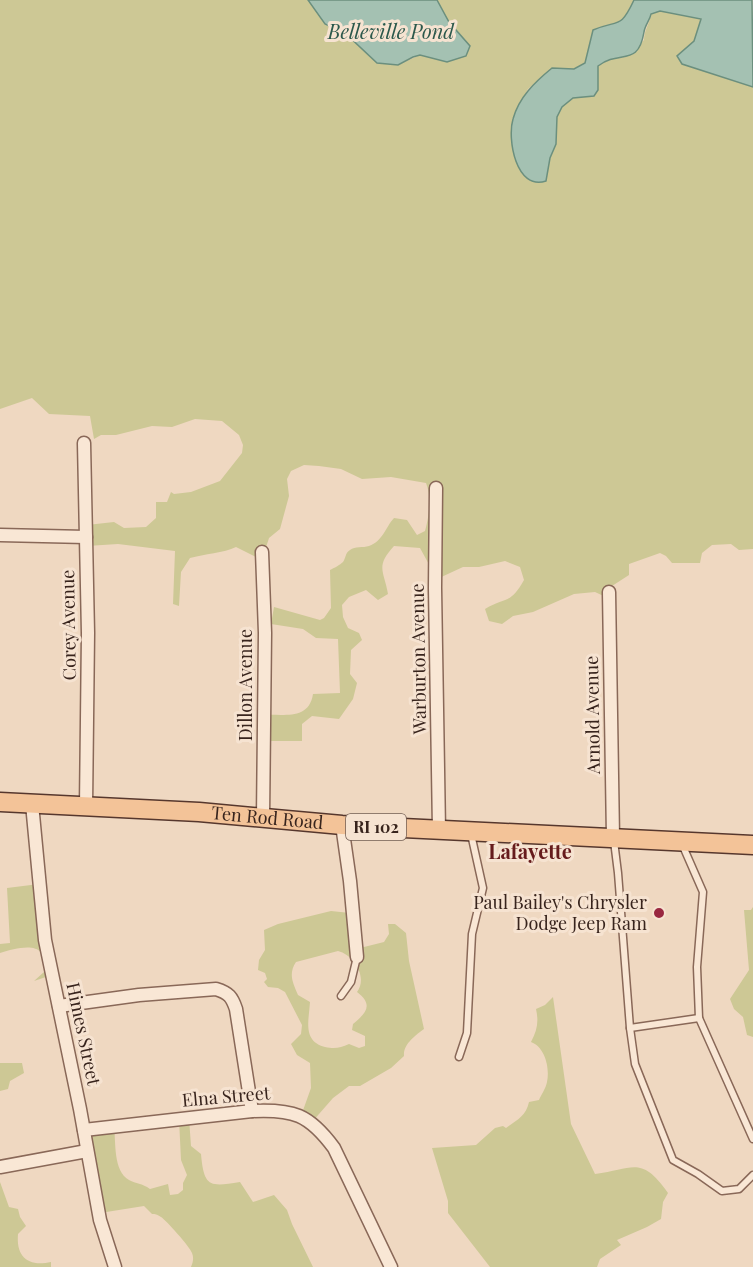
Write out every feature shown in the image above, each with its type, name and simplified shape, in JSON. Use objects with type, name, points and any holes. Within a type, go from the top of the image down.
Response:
[{"type":"main road","name":"Ten Rod Road","points":[[0,802],[342,825],[753,845]]},
{"type":"street","name":"Corey Avenue","points":[[84,443],[88,633],[86,806]]},
{"type":"street","name":"Warburton Avenue","points":[[436,488],[435,588],[439,830]]},
{"type":"street","points":[[0,535],[86,537]]},
{"type":"street","name":"Dillon Avenue","points":[[262,552],[265,633],[263,818]]},
{"type":"street","name":"Arnold Avenue","points":[[609,592],[613,837]]},
{"type":"street","name":"Himes Street","points":[[32,804],[45,940],[100,1220],[116,1267]]},
{"type":"street","points":[[342,825],[351,881],[357,957]]},
{"type":"street","points":[[58,1006],[139,995],[216,989],[226,992],[232,997],[236,1009],[252,1111]]},
{"type":"street","name":"Elna Street","points":[[84,1130],[252,1111],[279,1110],[303,1117],[321,1130],[334,1148],[392,1267]]},
{"type":"street","points":[[0,1167],[87,1151]]},
{"type":"lane","points":[[459,1057],[467,1033],[472,934],[483,888],[470,831]]},
{"type":"lane","points":[[613,837],[635,1064],[673,1160],[722,1191],[739,1189],[753,1175]]},
{"type":"lane","points":[[681,841],[703,892],[697,967],[699,1018],[753,1139]]},
{"type":"lane","points":[[341,996],[351,982],[357,957]]},
{"type":"lane","points":[[630,1028],[699,1018]]},
{"type":"shaded area","points":[[0,0],[308,0],[325,23],[346,34],[377,63],[398,65],[420,55],[447,62],[470,46],[449,22],[437,0],[634,0],[622,20],[593,30],[585,63],[574,69],[552,68],[528,89],[512,120],[546,181],[550,158],[556,144],[557,117],[562,107],[573,98],[598,89],[598,66],[608,58],[626,57],[644,40],[651,14],[660,11],[702,19],[694,41],[677,56],[682,64],[753,87],[753,549],[739,550],[731,544],[712,545],[702,553],[700,563],[672,563],[660,553],[629,564],[629,575],[612,586],[608,598],[595,592],[574,594],[533,612],[513,616],[502,624],[489,621],[485,609],[515,593],[524,580],[520,567],[505,561],[479,567],[463,567],[437,579],[420,548],[394,546],[384,559],[382,569],[388,594],[378,600],[366,590],[349,597],[342,605],[343,617],[348,628],[359,633],[362,640],[351,650],[350,674],[357,683],[353,699],[339,719],[312,716],[302,724],[302,741],[265,741],[265,715],[295,714],[307,708],[313,694],[340,693],[338,639],[316,638],[303,629],[271,624],[274,607],[320,620],[324,618],[331,608],[330,570],[343,562],[348,551],[374,544],[381,538],[394,518],[407,520],[417,535],[425,531],[429,507],[426,483],[391,477],[362,479],[341,469],[319,466],[304,465],[291,471],[287,479],[289,496],[280,529],[269,538],[262,560],[236,547],[190,558],[181,572],[179,606],[173,604],[175,551],[118,544],[87,546],[87,525],[114,522],[124,528],[146,527],[156,518],[156,502],[167,502],[171,492],[174,494],[191,492],[220,481],[242,453],[243,445],[239,435],[222,421],[195,419],[172,427],[152,426],[116,435],[101,435],[94,439],[90,416],[49,414],[32,398],[0,409]]},
{"type":"shaded area","points":[[39,884],[52,975],[34,981],[44,972],[45,961],[42,954],[32,948],[0,953],[0,944],[10,943],[7,888]]},
{"type":"shaded area","points":[[753,907],[753,1037],[747,1035],[743,1017],[734,1009],[730,999],[749,970],[744,910],[751,910]]},
{"type":"shaded area","points":[[331,911],[350,913],[355,942],[364,947],[384,942],[389,934],[388,924],[395,924],[406,933],[409,961],[424,1029],[411,1040],[404,1056],[391,1068],[360,1086],[349,1086],[333,1098],[312,1122],[301,1116],[311,1088],[310,1063],[297,1055],[291,1044],[301,1034],[302,1025],[285,992],[278,988],[268,987],[264,982],[267,979],[265,973],[258,970],[259,960],[265,950],[264,930],[278,924]],"holes":[[[338,951],[344,953],[358,967],[361,980],[357,992],[367,1005],[362,1016],[353,1024],[352,1030],[365,1036],[365,1046],[359,1048],[349,1044],[337,1048],[325,1047],[313,1040],[308,1029],[310,1002],[298,995],[292,978],[296,962]]]},
{"type":"shaded area","points":[[553,997],[571,1124],[595,1174],[636,1167],[651,1173],[668,1193],[663,1202],[661,1219],[617,1240],[621,1245],[600,1259],[597,1267],[490,1267],[448,1213],[448,1201],[432,1148],[476,1145],[495,1128],[503,1126],[506,1128],[517,1120],[526,1111],[529,1102],[539,1100],[545,1089],[548,1071],[543,1053],[531,1042],[537,1026],[536,1009],[545,1005]]},
{"type":"shaded area","points":[[0,1063],[22,1063],[24,1073],[10,1081],[8,1089],[0,1091]]},
{"type":"shaded area","points":[[189,1118],[191,1146],[201,1154],[206,1179],[215,1184],[240,1182],[253,1202],[274,1195],[287,1210],[313,1267],[191,1267],[193,1257],[187,1245],[164,1219],[152,1214],[144,1206],[100,1213],[82,1125],[114,1126],[116,1156],[124,1176],[150,1189],[168,1184],[170,1195],[178,1194],[183,1190],[183,1183],[187,1175],[181,1160],[179,1119]]},
{"type":"shaded area","points":[[0,1182],[9,1207],[18,1209],[26,1226],[18,1234],[21,1254],[36,1263],[51,1262],[51,1267],[0,1267]]},
{"type":"water","name":"Belleville Pond","points":[[308,0],[437,0],[449,22],[470,46],[466,56],[447,62],[420,55],[398,65],[377,63],[346,34],[325,24]]},
{"type":"water","points":[[634,0],[752,0],[753,87],[682,64],[677,56],[694,41],[701,19],[660,11],[651,14],[641,43],[633,54],[606,61],[598,66],[598,90],[594,96],[573,98],[562,107],[557,117],[556,144],[550,158],[546,181],[536,182],[527,178],[516,161],[511,139],[513,119],[523,97],[552,68],[574,69],[585,63],[593,30],[622,20]]},
{"type":"place","name":"Paul Bailey's Chrysler Dodge Jeep Ram","points":[[659,913]]},
{"type":"district","name":"Lafayette","points":[[530,852]]}]
